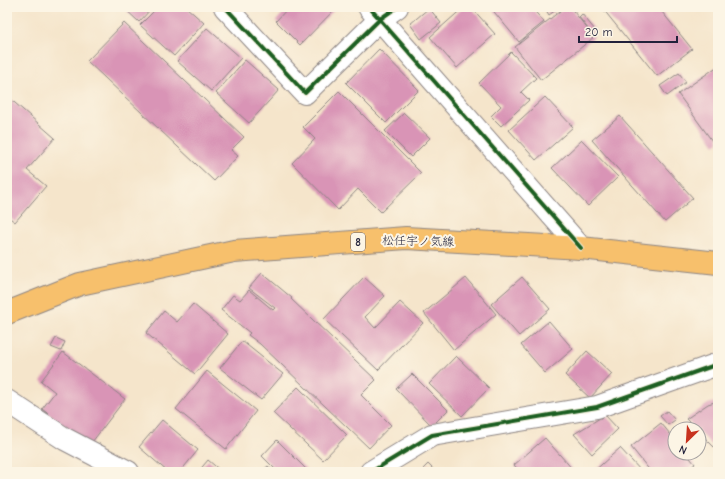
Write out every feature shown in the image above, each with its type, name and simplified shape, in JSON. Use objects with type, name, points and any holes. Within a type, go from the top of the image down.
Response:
[{"type":"main road","name":"松任宇ノ気線","points":[[7,313],[80,284],[234,251],[406,238],[581,248],[718,263]]},
{"type":"street","points":[[225,7],[305,92],[382,11],[581,248]]},
{"type":"street","points":[[371,472],[432,435],[597,407],[718,364]]},
{"type":"street","points":[[7,401],[65,439],[128,472]]},
{"type":"building","points":[[123,7],[153,7],[139,22]]},
{"type":"building","points":[[158,7],[186,7],[204,23],[174,56],[140,25]]},
{"type":"building","points":[[289,7],[337,7],[300,45],[276,21]]},
{"type":"building","points":[[464,7],[471,7],[495,34],[457,68],[430,37]]},
{"type":"building","points":[[490,7],[531,7],[544,22],[519,42]]},
{"type":"building","points":[[544,7],[560,7],[549,15]]},
{"type":"building","points":[[565,7],[570,7],[594,37],[541,80],[515,47]]},
{"type":"building","points":[[572,7],[581,7],[575,11]]},
{"type":"building","points":[[606,7],[658,7],[692,49],[657,76],[603,9]]},
{"type":"building","points":[[429,8],[441,23],[421,39],[410,24]]},
{"type":"building","points":[[582,14],[595,30],[591,33],[579,17]]},
{"type":"building","points":[[124,23],[244,137],[231,150],[238,156],[214,181],[87,61]]},
{"type":"building","points":[[207,28],[241,58],[211,91],[177,61]]},
{"type":"building","points":[[379,49],[419,90],[386,123],[346,83]]},
{"type":"building","points":[[511,52],[536,78],[521,92],[529,100],[501,126],[491,116],[501,106],[479,83]]},
{"type":"building","points":[[245,60],[279,90],[249,123],[216,93]]},
{"type":"building","points":[[718,66],[718,142],[715,145],[678,94]]},
{"type":"building","points":[[679,73],[686,82],[667,96],[660,86]]},
{"type":"building","points":[[339,91],[421,173],[381,212],[358,189],[338,210],[292,163],[315,139],[303,127]]},
{"type":"building","points":[[7,96],[55,138],[27,170],[46,186],[15,222],[7,216]]},
{"type":"building","points":[[545,97],[573,127],[536,160],[509,130]]},
{"type":"building","points":[[404,113],[430,138],[411,157],[385,131]]},
{"type":"building","points":[[620,116],[693,198],[665,222],[592,140]]},
{"type":"building","points":[[582,140],[618,177],[588,206],[552,168]]},
{"type":"building","points":[[262,273],[292,298],[291,299],[376,380],[361,395],[391,425],[369,448],[260,344],[248,335],[250,333],[221,310],[233,295],[240,300],[249,290],[273,310],[275,308],[249,288]]},
{"type":"building","points":[[364,277],[385,296],[365,317],[375,328],[400,302],[423,323],[378,370],[324,319]]},
{"type":"building","points":[[522,277],[550,309],[519,336],[491,304]]},
{"type":"building","points":[[466,278],[496,314],[454,350],[424,313]]},
{"type":"building","points":[[193,304],[228,334],[195,374],[146,333],[164,311],[177,322]]},
{"type":"building","points":[[549,321],[573,349],[545,373],[521,345]]},
{"type":"building","points":[[56,338],[65,342],[61,351],[51,347]]},
{"type":"building","points":[[242,341],[283,374],[261,400],[220,368]]},
{"type":"building","points":[[587,351],[612,374],[590,398],[565,375]]},
{"type":"building","points":[[63,352],[125,399],[89,446],[42,409],[55,392],[41,381]]},
{"type":"building","points":[[456,356],[489,388],[462,416],[429,384]]},
{"type":"building","points":[[207,371],[256,411],[226,449],[176,409]]},
{"type":"building","points":[[412,374],[448,410],[432,426],[396,389]]},
{"type":"building","points":[[298,387],[347,435],[323,460],[273,413]]},
{"type":"building","points":[[718,401],[718,451],[707,440],[707,421],[688,421],[686,419],[708,404]]},
{"type":"building","points":[[667,411],[675,420],[667,421],[667,424],[660,416]]},
{"type":"building","points":[[605,415],[618,429],[592,454],[574,434]]},
{"type":"building","points":[[162,420],[198,450],[180,472],[168,472],[139,447]]},
{"type":"building","points":[[661,423],[667,430],[667,461],[693,461],[695,464],[685,472],[651,472],[631,447]]},
{"type":"building","points":[[545,438],[575,472],[520,472],[514,465]]},
{"type":"building","points":[[277,440],[309,472],[278,472],[262,456]]},
{"type":"building","points":[[620,448],[642,472],[593,472]]},
{"type":"building","points":[[208,460],[222,472],[198,472]]},
{"type":"building","points":[[428,464],[436,472],[420,472]]},
{"type":"building","points":[[268,466],[274,472],[261,472]]},
{"type":"cycle path","points":[[225,7],[305,93],[380,19],[397,7]]},
{"type":"cycle path","points":[[369,7],[581,248]]},
{"type":"cycle path","points":[[371,472],[432,435],[597,407],[718,364]]}]
